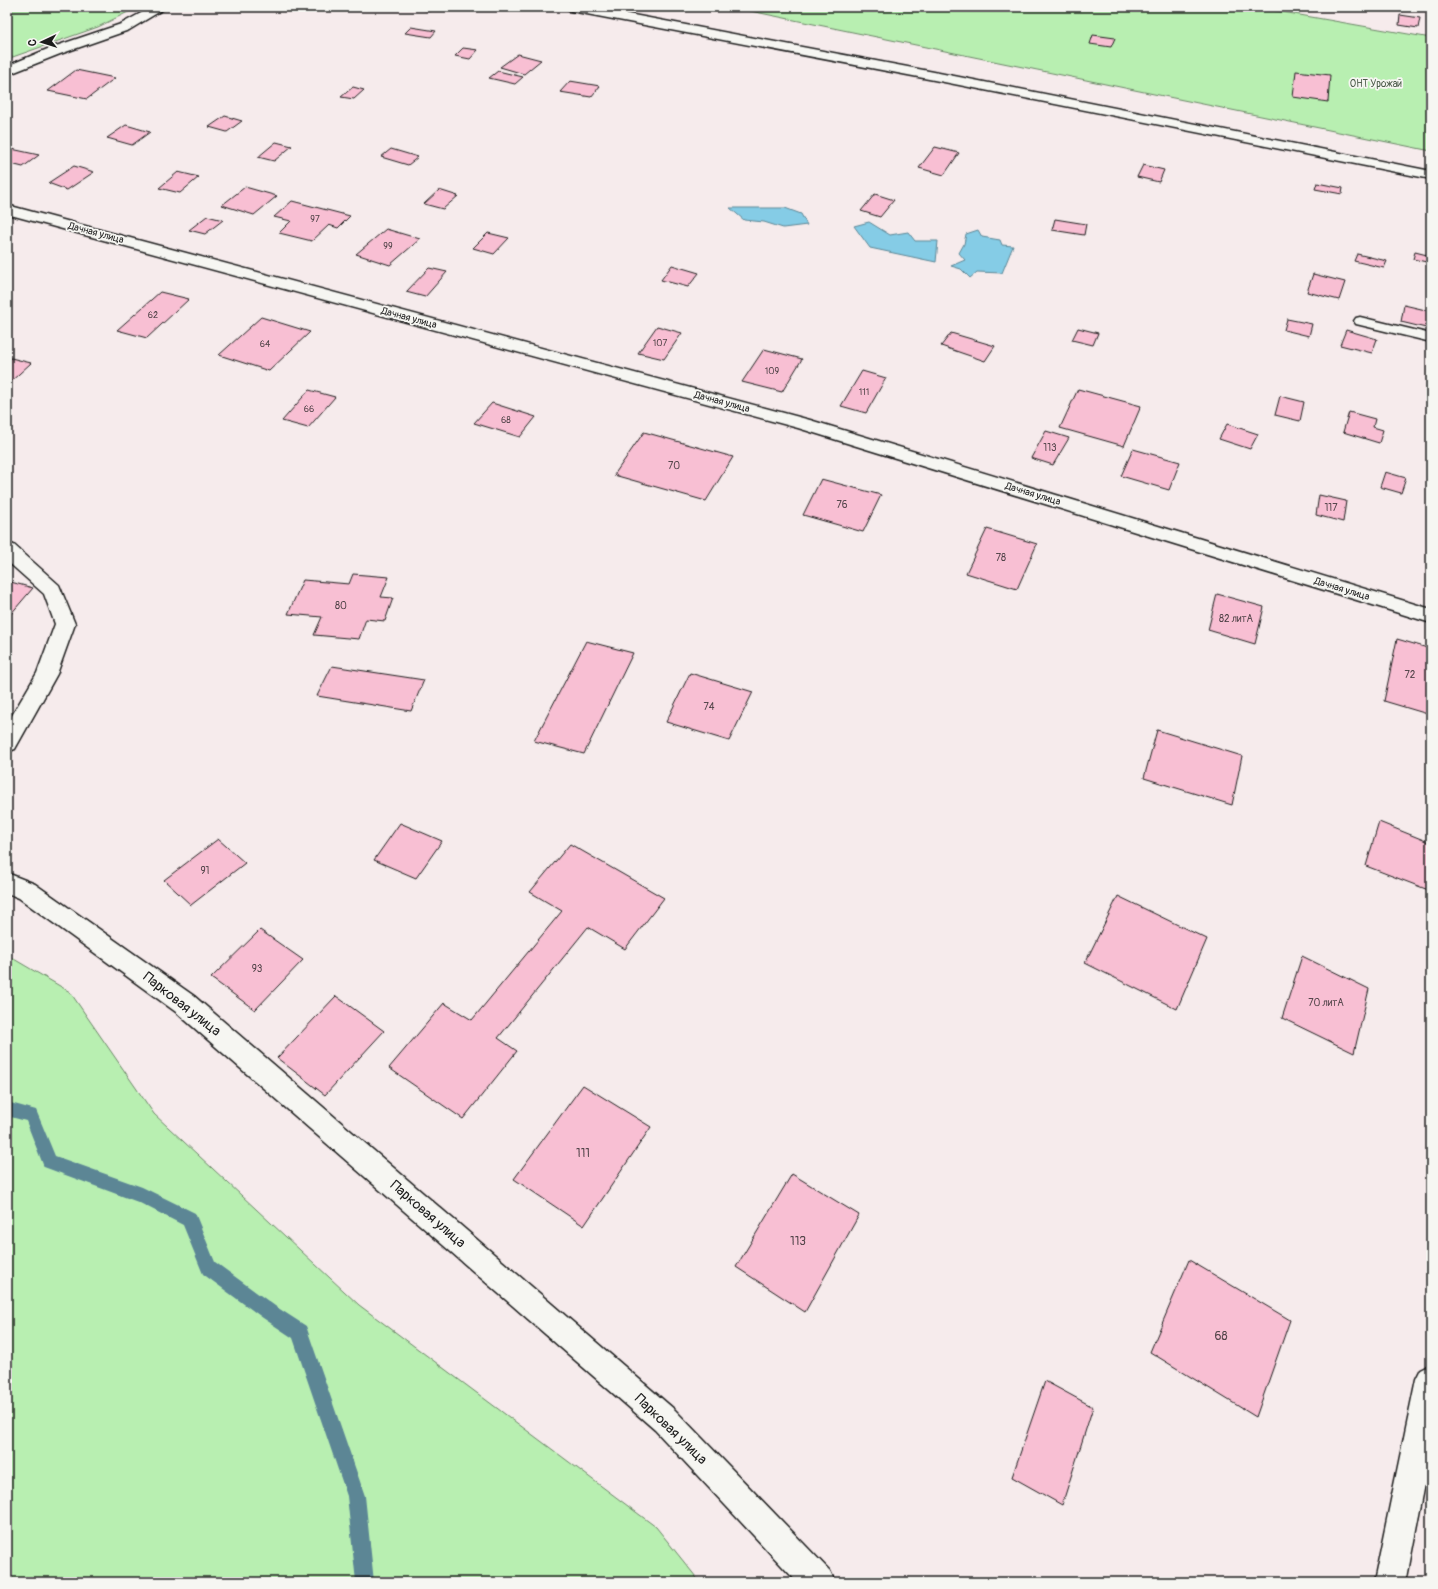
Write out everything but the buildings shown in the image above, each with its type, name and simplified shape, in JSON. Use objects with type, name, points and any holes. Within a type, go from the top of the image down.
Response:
[{"type":"street","points":[[7,71],[56,51],[125,27],[161,7]]},
{"type":"street","points":[[571,7],[941,78],[1431,175]]},
{"type":"street","name":"Дачная улица","points":[[7,209],[804,424],[1431,616]]},
{"type":"street","points":[[7,550],[52,590],[65,624],[48,674],[7,743]]},
{"type":"street","name":"Парковая улица","points":[[7,883],[27,891],[185,1004],[665,1420],[819,1582]]},
{"type":"street","points":[[1390,1582],[1431,1379]]},
{"type":"lane","points":[[1360,321],[1431,338]]},
{"type":"green space","points":[[7,7],[138,7],[98,27],[7,59]]},
{"type":"green space","name":"ОНТ Урожай","points":[[731,7],[1254,7],[1431,38],[1431,151]]},
{"type":"green space","points":[[7,955],[70,992],[154,1114],[359,1305],[656,1527],[700,1582],[7,1582]]},
{"type":"water","points":[[730,208],[785,208],[801,214],[807,225],[783,228],[764,222],[744,220]]},
{"type":"water","points":[[869,222],[890,235],[908,232],[915,241],[938,241],[936,262],[870,248],[854,226]]},
{"type":"water","points":[[978,230],[982,237],[1000,240],[1002,245],[1013,246],[1002,273],[977,272],[970,278],[961,269],[951,266],[965,260],[959,253],[964,244],[966,234]]},
{"type":"waterway","points":[[7,1109],[31,1115],[50,1162],[142,1195],[189,1219],[209,1268],[269,1312],[300,1332],[356,1496],[365,1582]]}]
